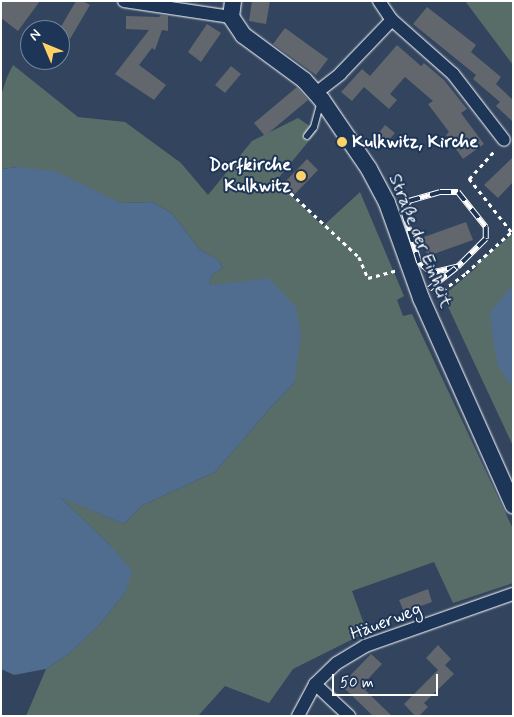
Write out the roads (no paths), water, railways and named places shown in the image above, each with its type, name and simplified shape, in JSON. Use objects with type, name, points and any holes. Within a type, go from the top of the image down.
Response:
[{"type":"street","points":[[124,1],[232,9]]},
{"type":"street","points":[[379,1],[392,20],[453,74],[504,140]]},
{"type":"street","name":"Straße der Einheit","points":[[232,9],[242,35],[304,80],[319,97],[369,169],[387,203],[423,304],[513,505]]},
{"type":"street","points":[[319,97],[392,20]]},
{"type":"street","name":"Häuerweg","points":[[298,716],[315,684],[336,662],[366,646],[513,594]]},
{"type":"street","points":[[315,684],[350,716]]},
{"type":"lane","points":[[307,136],[314,127],[319,97]]},
{"type":"water","points":[[18,167],[55,171],[121,203],[152,202],[172,213],[199,249],[217,259],[223,268],[212,275],[209,285],[268,278],[296,307],[301,335],[294,383],[215,472],[143,505],[124,524],[60,497],[111,546],[132,571],[125,593],[100,624],[70,653],[46,669],[14,675],[1,669],[1,169]]},
{"type":"water","points":[[513,285],[513,388],[498,366],[490,312]]},
{"type":"railway","points":[[440,192],[458,192],[486,227],[486,239],[458,267],[431,273],[419,263],[403,211],[409,201],[440,192]]},
{"type":"railway","points":[[429,289],[456,268]]},
{"type":"place","name":"Kulkwitz, Kirche","points":[[342,142]]},
{"type":"place","name":"Dorfkirche Kulkwitz","points":[[301,176]]}]
